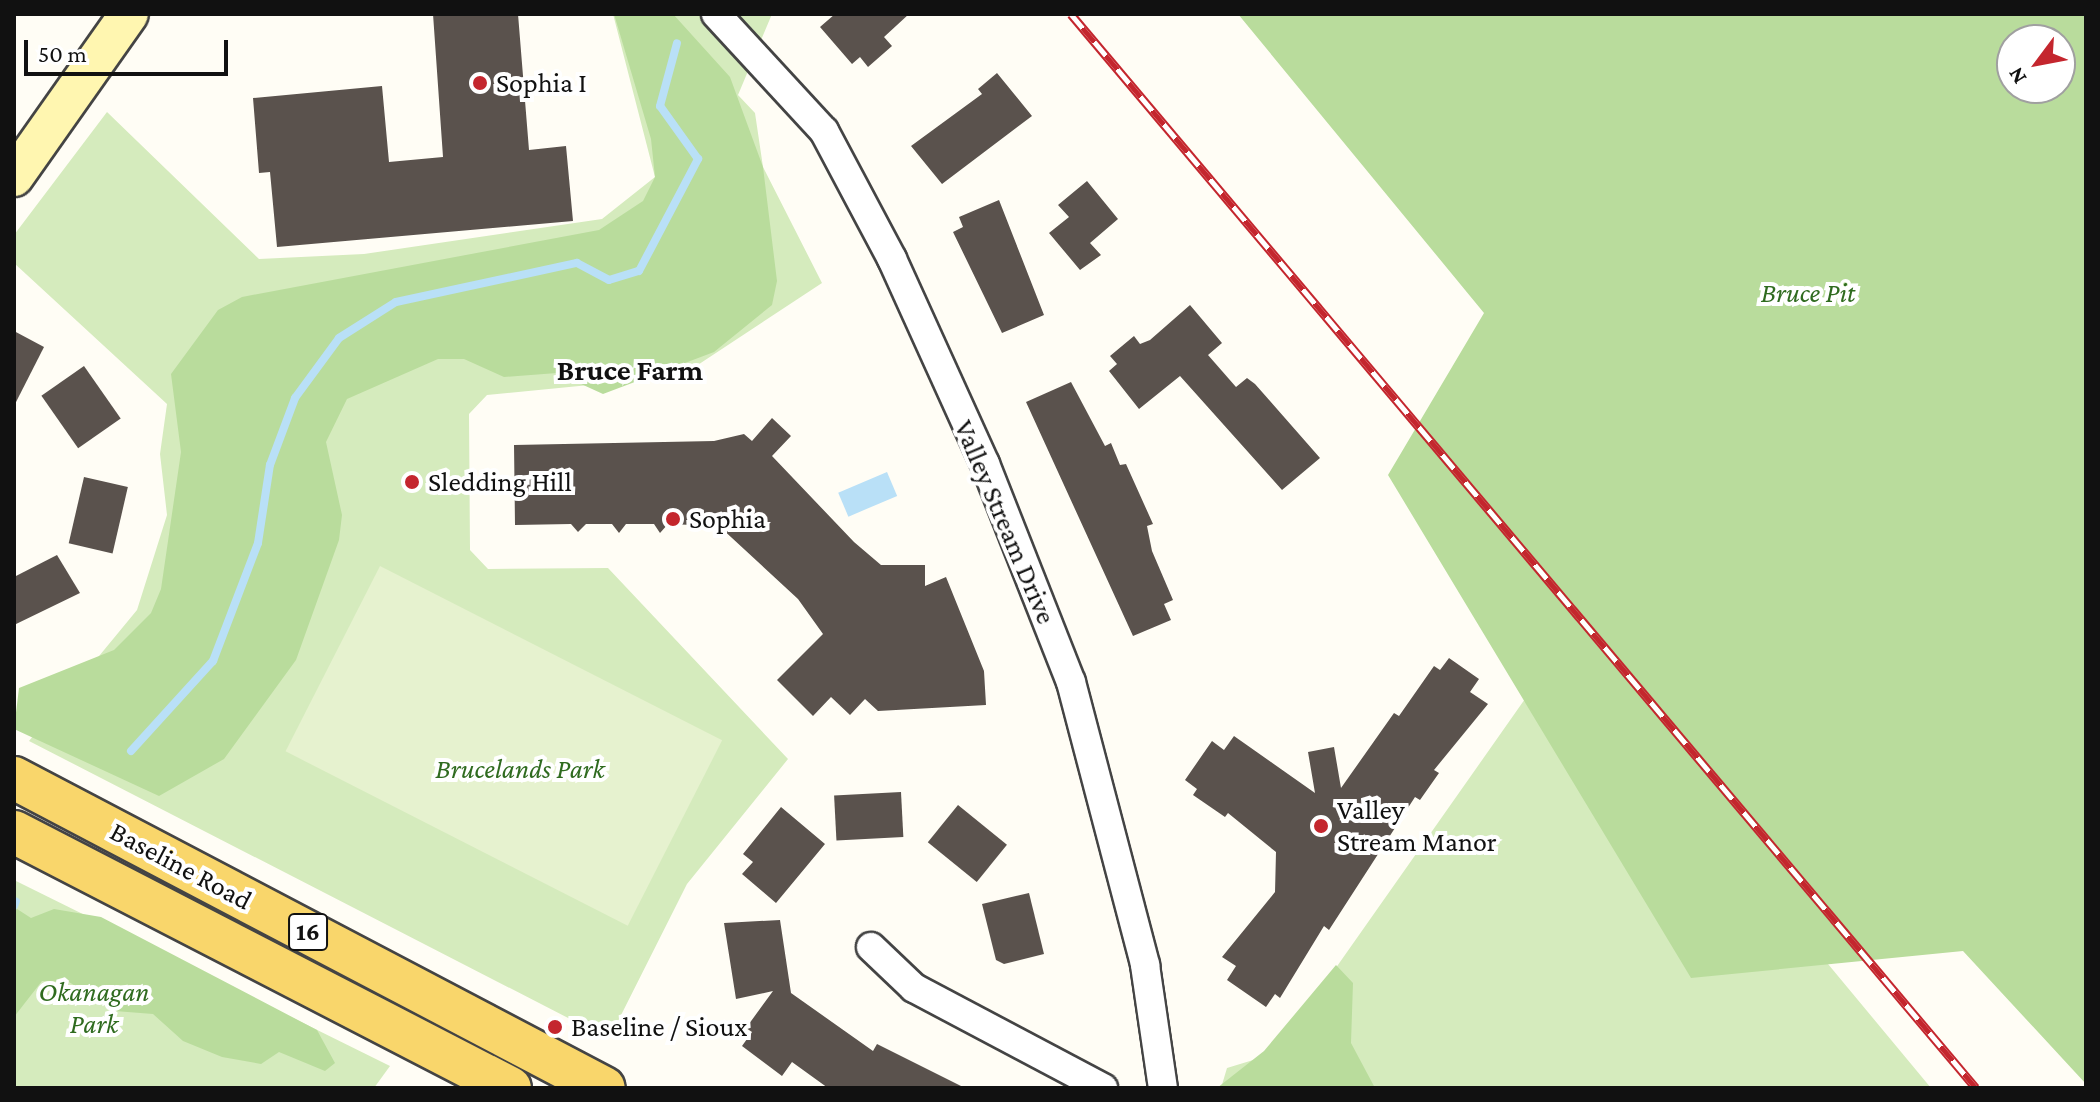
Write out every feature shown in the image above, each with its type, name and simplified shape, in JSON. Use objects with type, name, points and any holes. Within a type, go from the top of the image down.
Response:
[{"type":"main road","name":"Baseline Road","points":[[14,778],[602,1088]]},
{"type":"main road","name":"Baseline Road","points":[[14,832],[510,1088]]},
{"type":"street","points":[[14,177],[129,14]]},
{"type":"street","name":"Valley Stream Drive","points":[[716,14],[824,131],[892,259],[985,464],[1071,682],[1145,965],[1163,1088]]},
{"type":"street","points":[[871,947],[914,988],[1103,1088]]},
{"type":"green space","name":"Brucelands Park","points":[[613,14],[772,14],[738,95],[755,113],[763,167],[822,283],[681,376],[487,395],[469,414],[470,550],[488,569],[608,568],[788,759],[687,884],[609,1039],[29,741],[137,610],[167,515],[160,454],[167,404],[14,263],[14,235],[107,112],[259,259],[364,254],[602,219],[655,177]]},
{"type":"green space","points":[[614,14],[673,14],[730,77],[763,167],[777,281],[772,305],[714,352],[603,394],[557,373],[504,377],[464,359],[438,359],[347,399],[326,442],[342,515],[339,540],[296,660],[224,759],[159,796],[14,729],[19,688],[114,650],[151,613],[161,589],[181,452],[171,374],[218,310],[242,297],[599,230],[643,201],[655,177],[651,139]]},
{"type":"green space","name":"Bruce Pit","points":[[1238,14],[2086,14],[2086,1084],[1963,951],[1691,978],[1388,475],[1484,313]]},
{"type":"green space","points":[[380,566],[722,740],[628,926],[286,751]]},
{"type":"green space","points":[[1563,645],[1931,1088],[1221,1088],[1227,1068],[1276,1053]]},
{"type":"green space","name":"Okanagan Park","points":[[14,880],[390,1066],[374,1088],[14,1088]]},
{"type":"green space","points":[[14,907],[31,918],[54,909],[101,917],[317,1030],[335,1063],[325,1071],[279,1052],[261,1064],[222,1057],[183,1041],[153,1014],[115,1011],[69,982],[42,981],[14,1017]]},
{"type":"green space","points":[[1336,965],[1353,983],[1351,1043],[1375,1088],[1217,1088],[1264,1051]]},
{"type":"water","points":[[887,472],[897,496],[848,517],[838,493]]},
{"type":"building","points":[[433,14],[518,14],[529,150],[566,146],[573,221],[277,247],[270,172],[259,173],[253,98],[382,86],[389,162],[443,157]]},
{"type":"building","points":[[835,14],[909,14],[884,37],[892,46],[868,67],[860,57],[852,64],[820,27]]},
{"type":"building","points":[[997,73],[1032,116],[942,184],[911,146],[982,94],[978,89]]},
{"type":"building","points":[[1087,181],[1118,219],[1090,243],[1101,255],[1080,270],[1049,233],[1069,217],[1058,205]]},
{"type":"building","points":[[999,200],[1044,315],[1002,333],[953,232],[963,227],[959,217]]},
{"type":"building","points":[[1190,305],[1222,343],[1208,355],[1236,387],[1247,378],[1255,384],[1320,458],[1282,490],[1180,376],[1139,409],[1109,371],[1117,364],[1110,356],[1134,336],[1140,344],[1150,340]]},
{"type":"building","points":[[14,331],[44,347],[14,406]]},
{"type":"building","points":[[84,366],[121,418],[78,448],[41,396]]},
{"type":"building","points":[[1071,382],[1105,446],[1111,443],[1120,465],[1126,464],[1153,524],[1147,526],[1152,551],[1173,600],[1164,604],[1171,620],[1133,636],[1026,402]]},
{"type":"building","points":[[772,418],[791,436],[772,456],[854,542],[881,565],[925,565],[925,586],[946,577],[984,671],[986,705],[878,711],[865,699],[850,715],[831,697],[813,716],[777,680],[823,634],[798,599],[719,526],[668,524],[660,533],[654,524],[626,524],[619,533],[612,524],[586,524],[578,532],[571,524],[515,525],[514,445],[714,441],[744,434],[752,441]]},
{"type":"building","points":[[84,477],[128,487],[113,553],[69,543]]},
{"type":"building","points":[[57,555],[80,593],[14,625],[14,577]]},
{"type":"building","name":"Valley Stream Manor","points":[[1449,658],[1479,679],[1470,692],[1488,704],[1434,770],[1439,773],[1420,800],[1415,797],[1329,930],[1324,926],[1280,998],[1275,994],[1266,1007],[1227,980],[1236,966],[1222,957],[1275,892],[1276,852],[1228,813],[1225,817],[1193,795],[1197,789],[1185,780],[1212,741],[1224,750],[1234,736],[1315,793],[1308,752],[1334,747],[1341,788],[1394,713],[1399,716],[1434,666],[1440,670]]},
{"type":"building","points":[[901,792],[903,837],[836,840],[834,796]]},
{"type":"building","points":[[958,805],[1007,845],[977,882],[928,842]]},
{"type":"building","points":[[781,807],[825,844],[776,903],[742,874],[753,862],[743,854]]},
{"type":"building","points":[[1029,893],[1044,954],[1004,964],[996,960],[982,904]]},
{"type":"building","points":[[780,920],[791,993],[873,1051],[877,1044],[965,1088],[828,1088],[792,1062],[782,1076],[742,1046],[752,1032],[746,1028],[773,991],[736,999],[724,923]]},
{"type":"waterway","points":[[131,751],[213,661],[258,543],[270,465],[295,398],[339,338],[396,302],[577,263],[609,280],[639,271],[698,159],[660,106],[677,43]]},
{"type":"waterway","points":[[14,906],[16,901]]},
{"type":"railway","points":[[1071,14],[1976,1088]]},
{"type":"place","name":"Sophia I","points":[[480,83]]},
{"type":"place","name":"Sledding Hill","points":[[412,482]]},
{"type":"place","name":"Sophia","points":[[673,519]]},
{"type":"place","name":"Valley Stream Manor","points":[[1321,826]]},
{"type":"place","name":"Baseline / Sioux","points":[[555,1027]]},
{"type":"district","name":"Bruce Farm","points":[[630,370]]}]
